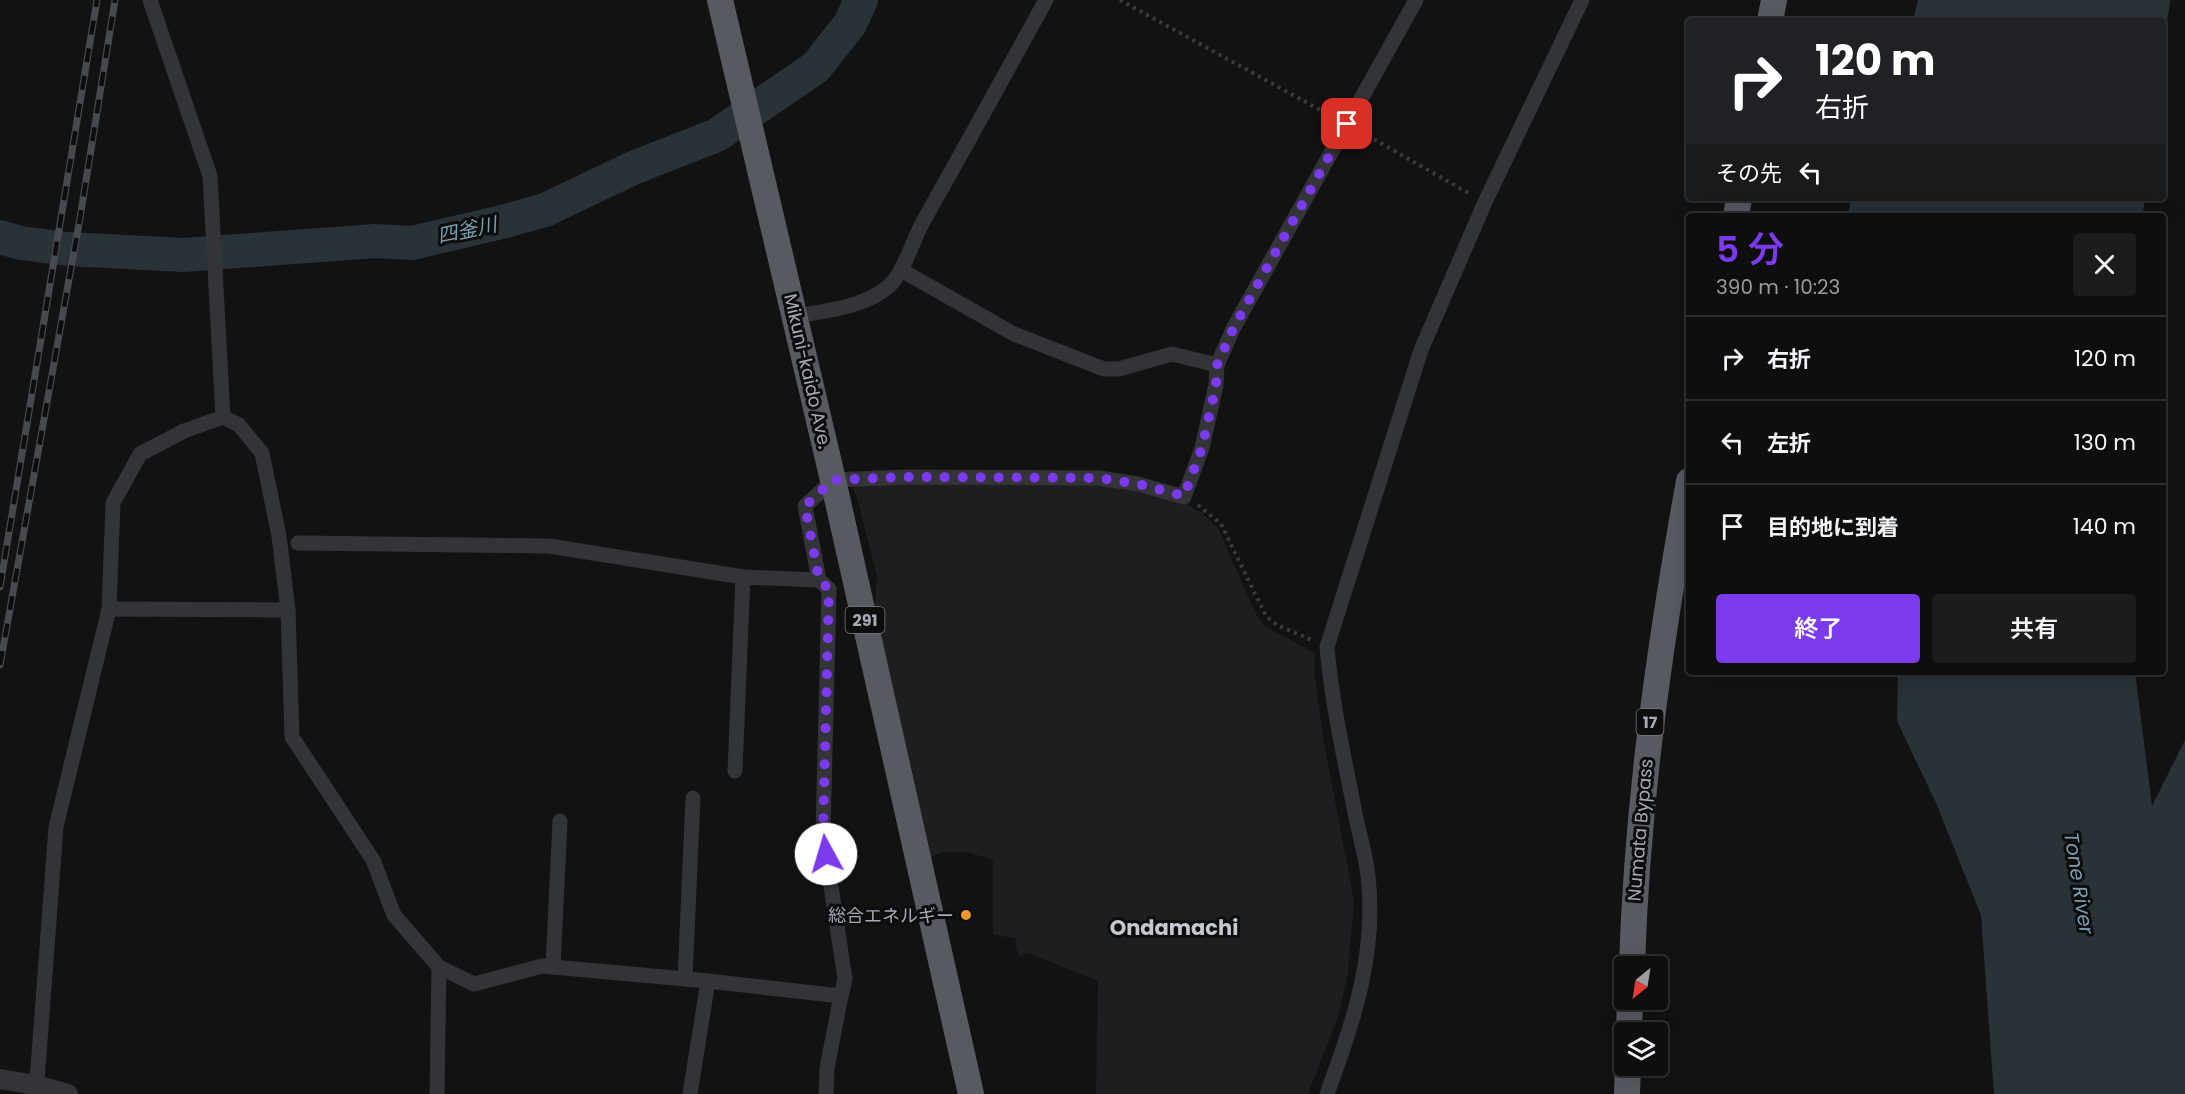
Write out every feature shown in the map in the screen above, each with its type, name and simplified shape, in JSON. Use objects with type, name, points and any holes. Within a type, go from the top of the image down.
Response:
[{"type":"highway","name":"Mikuni-kaido Ave.","points":[[720,0],[833,480],[971,1094]]},
{"type":"highway","points":[[1771,18],[1774,0]]},
{"type":"highway","name":"Numata Bypass","points":[[1632,956],[1635,869],[1646,753],[1666,611],[1686,498]]},
{"type":"highway","points":[[1627,1094],[1628,1076]]},
{"type":"street","points":[[150,0],[210,176],[223,417]]},
{"type":"street","points":[[795,316],[831,310],[860,301],[889,286],[901,270],[920,228],[1046,0]]},
{"type":"street","points":[[826,1094],[827,1068],[845,979],[823,833],[829,589],[819,580],[805,506],[833,480],[905,477],[1099,478],[1138,484],[1184,496],[1202,448],[1216,385],[1217,365],[1234,327],[1416,0]]},
{"type":"street","points":[[1327,1094],[1352,1026],[1364,984],[1368,947],[1368,877],[1332,697],[1327,647],[1421,350],[1485,202],[1582,0]]},
{"type":"street","points":[[901,270],[1014,334],[1104,369],[1119,369],[1172,354],[1217,365]]},
{"type":"street","points":[[36,1089],[56,827],[109,609],[113,503],[140,453],[223,417],[239,425],[262,453],[279,536],[288,610],[292,736],[373,860],[394,915],[439,967],[474,984],[542,966],[841,996]]},
{"type":"street","points":[[298,543],[549,546],[743,577],[819,580]]},
{"type":"street","points":[[735,771],[743,577]]},
{"type":"street","points":[[109,609],[288,610]]},
{"type":"street","points":[[685,979],[693,798]]},
{"type":"street","points":[[553,967],[560,821]]},
{"type":"street","points":[[437,1094],[439,967]]},
{"type":"street","points":[[690,1094],[708,981]]},
{"type":"street","points":[[0,1079],[36,1089],[68,1094]]},
{"type":"path","points":[[1120,0],[1485,202]]},
{"type":"path","points":[[1184,496],[1208,510],[1221,524],[1266,616],[1277,625],[1327,647]]},
{"type":"shaded area","points":[[851,483],[1098,483],[1180,501],[1201,512],[1218,528],[1256,614],[1264,626],[1315,653],[1315,678],[1323,737],[1354,901],[1348,971],[1339,1014],[1308,1094],[1096,1094],[1098,981],[1028,953],[1018,957],[1015,938],[993,935],[993,860],[967,852],[941,852],[930,858],[873,629],[877,576]]},
{"type":"water","points":[[1918,0],[2148,0],[2141,18],[1914,18]]},
{"type":"water","points":[[1851,201],[2127,201],[2126,213],[1848,213]]},
{"type":"water","points":[[1898,675],[2135,675],[2152,806],[2185,740],[2185,1094],[1994,1094],[1981,915],[1936,803],[1897,721]]},
{"type":"waterway","name":"四釜川","points":[[0,237],[21,243],[68,249],[184,255],[375,241],[412,243],[506,221],[545,210],[633,168],[717,135],[816,67],[850,24],[861,0]]},
{"type":"waterway","name":"Tone River","points":[[2150,18],[2153,0]]},
{"type":"waterway","name":"Tone River","points":[[2126,213],[2128,201]]},
{"type":"railway","points":[[0,587],[97,0]]},
{"type":"railway","points":[[0,665],[80,218],[115,0]]},
{"type":"place","name":"総合エネルギー","points":[[966,915]]},
{"type":"district","name":"Ondamachi","points":[[1174,927]]},
{"type":"route","points":[[826,854],[823,833],[829,589],[819,580],[805,506],[833,480],[905,477],[1099,478],[1138,484],[1184,496],[1202,448],[1216,385],[1217,365],[1234,327],[1347,124]]}]
